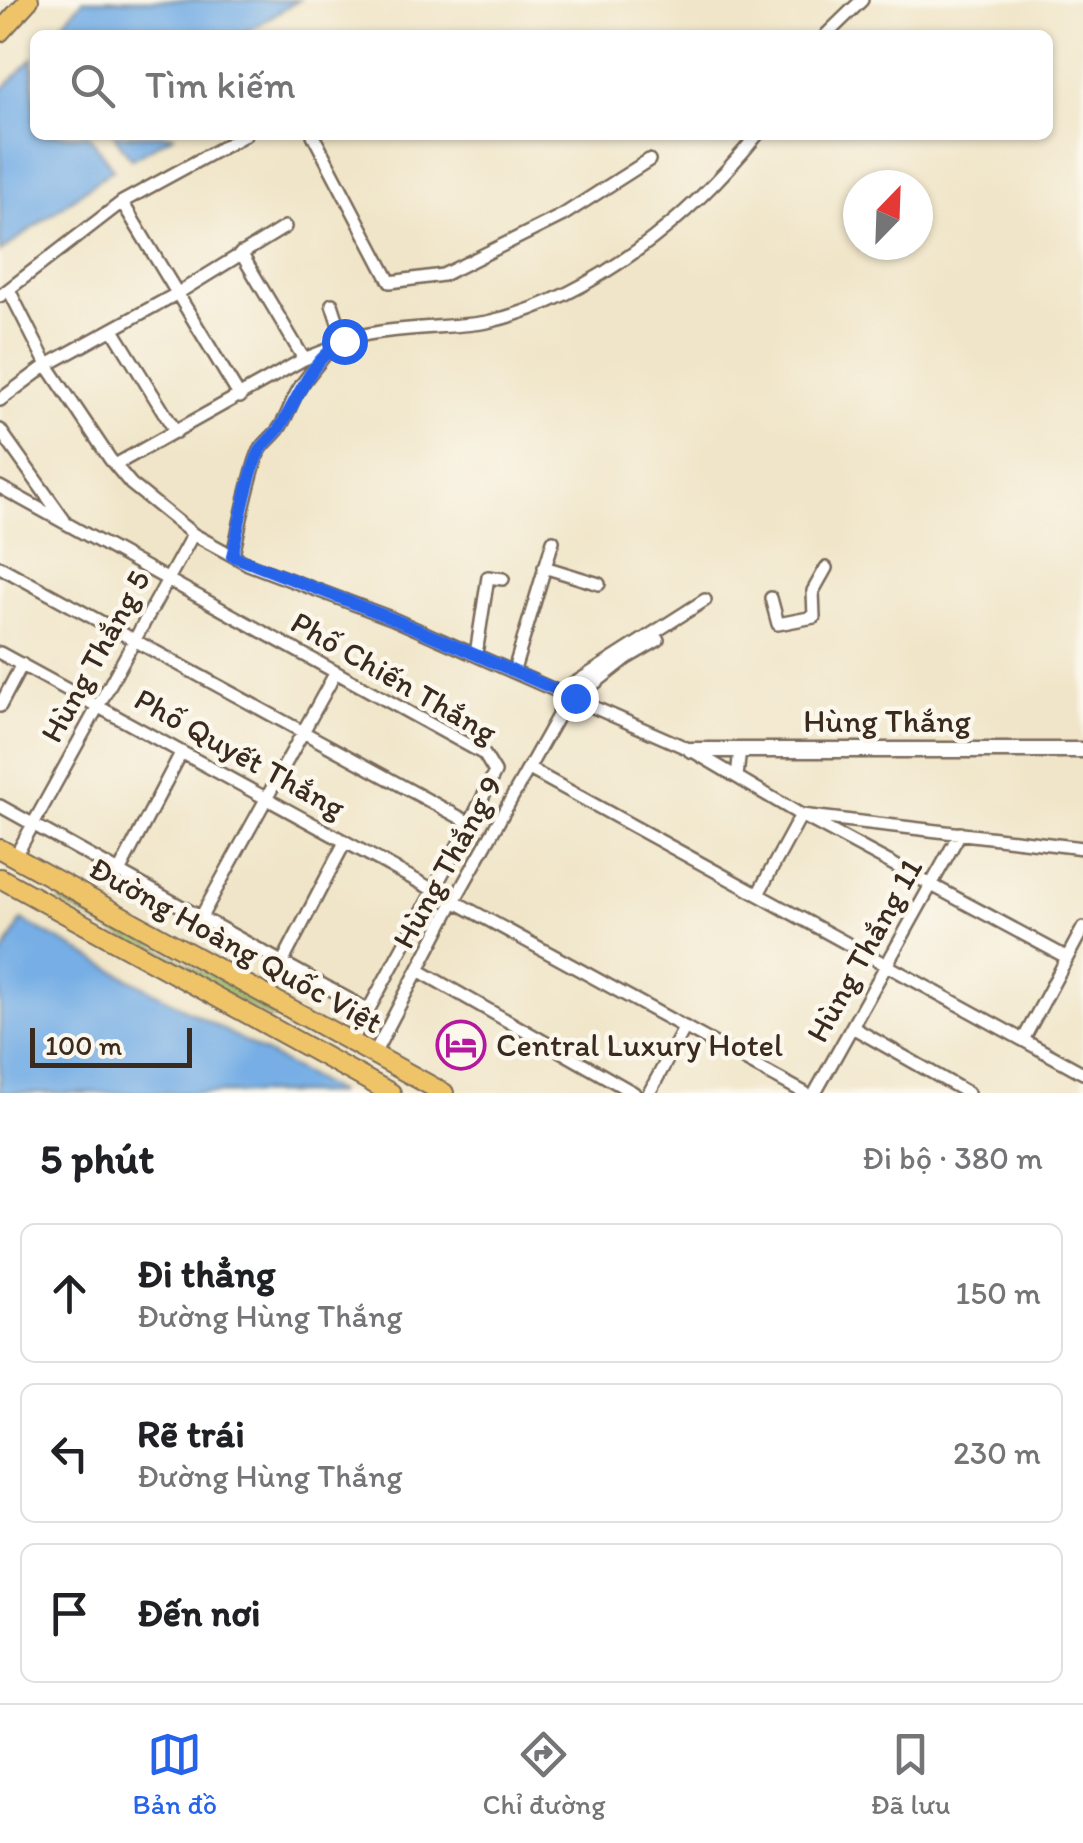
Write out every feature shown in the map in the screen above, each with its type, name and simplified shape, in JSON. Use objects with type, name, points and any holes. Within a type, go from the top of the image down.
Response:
[{"type":"main road","points":[[4,21],[28,0]]},
{"type":"main road","points":[[1,880],[8,853]]},
{"type":"main road","name":"Đường Hoàng Quốc Việt","points":[[8,853],[444,1093]]},
{"type":"main road","name":"Đường Hoàng Quốc Việt","points":[[1,880],[392,1093]]},
{"type":"main road","points":[[338,1064],[351,1042]]},
{"type":"main road","points":[[362,1077],[374,1054]]},
{"type":"street","points":[[831,30],[862,0]]},
{"type":"street","points":[[236,140],[122,202],[4,293],[46,365],[115,465],[146,497],[194,534],[232,556],[514,670],[690,750],[802,816],[1066,957]]},
{"type":"street","points":[[316,140],[390,282],[443,274],[458,267],[562,215],[649,160]]},
{"type":"street","points":[[115,465],[304,359],[344,341],[394,331],[452,328],[490,321],[615,269],[673,220],[752,140]]},
{"type":"street","points":[[122,202],[240,397]]},
{"type":"street","points":[[0,400],[46,365],[178,293],[286,227]]},
{"type":"street","points":[[241,253],[304,359]]},
{"type":"street","points":[[332,304],[344,341]]},
{"type":"street","points":[[113,330],[176,432]]},
{"type":"street","points":[[232,556],[258,454],[278,430],[299,388],[330,348]]},
{"type":"street","points":[[0,430],[65,522]]},
{"type":"street","name":"Phố Chiến Thắng","points":[[0,487],[484,754],[495,772],[470,823]]},
{"type":"street","name":"Hùng Thắng 5","points":[[8,853],[34,824],[194,534]]},
{"type":"street","points":[[514,670],[553,541]]},
{"type":"street","points":[[0,567],[470,823],[351,1042]]},
{"type":"street","points":[[544,568],[599,584]]},
{"type":"street","points":[[771,598],[778,624],[814,617],[812,591],[826,568]]},
{"type":"street","points":[[476,654],[488,577],[503,579]]},
{"type":"street","points":[[568,696],[705,600]]},
{"type":"street","points":[[568,696],[658,640]]},
{"type":"street","name":"Phố Quyết Thắng","points":[[0,652],[805,1093]]},
{"type":"street","points":[[0,706],[22,664]]},
{"type":"street","points":[[200,917],[336,672]]},
{"type":"street","name":"Hùng Thắng 9","points":[[374,1054],[568,696]]},
{"type":"street","points":[[737,777],[740,749]]},
{"type":"street","name":"Hùng Thắng","points":[[690,750],[1083,750]]},
{"type":"street","points":[[119,872],[182,753]]},
{"type":"street","points":[[531,770],[1083,1073]]},
{"type":"street","points":[[0,806],[368,1010]]},
{"type":"street","points":[[758,894],[802,816]]},
{"type":"street","points":[[802,816],[1083,848]]},
{"type":"street","name":"Hùng Thắng 11","points":[[815,1093],[960,833]]},
{"type":"street","points":[[282,962],[345,842]]},
{"type":"street","points":[[1023,1040],[1083,928]]},
{"type":"street","points":[[418,970],[634,1093]]},
{"type":"street","points":[[649,1093],[685,1027]]},
{"type":"street","points":[[852,1028],[968,1093]]},
{"type":"green space","points":[[62,896],[275,1011],[274,1017],[61,902]]},
{"type":"water","points":[[83,0],[299,0],[250,30],[57,30]]},
{"type":"water","points":[[30,61],[30,140],[93,140],[113,169],[0,252],[0,92]]},
{"type":"water","points":[[118,140],[166,140],[131,159]]},
{"type":"water","points":[[22,920],[339,1093],[0,1093],[0,959]]},
{"type":"place","name":"Central Luxury Hotel","points":[[461,1045]]},
{"type":"route","points":[[344,341],[330,348],[303,382],[278,430],[263,444],[232,556],[391,618],[575,698]]}]
